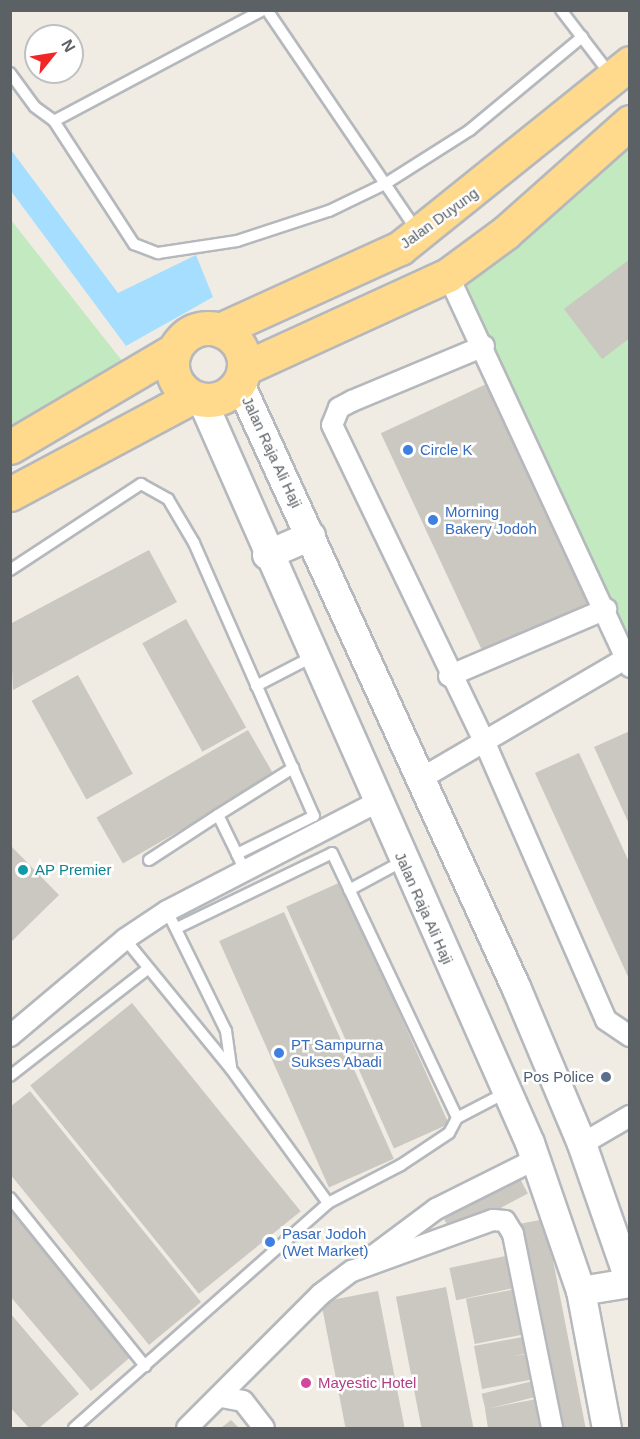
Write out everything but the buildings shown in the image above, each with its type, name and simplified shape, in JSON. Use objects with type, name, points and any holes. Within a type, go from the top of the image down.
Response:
[{"type":"highway","name":"Jalan Duyung","points":[[220,330],[368,264],[420,235],[622,71]]},
{"type":"highway","points":[[10,494],[197,399],[223,398],[242,376],[448,275],[505,233],[630,123]]},
{"type":"highway","points":[[10,447],[174,350],[199,329],[220,330],[238,342],[242,376]]},
{"type":"highway","points":[[174,350],[176,382],[197,399]]},
{"type":"main road","name":"Jalan Raja Ali Haji","points":[[242,376],[422,778],[582,1144],[630,1282]]},
{"type":"main road","name":"Jalan Raja Ali Haji","points":[[197,399],[536,1159],[581,1291],[607,1428]]},
{"type":"main road","points":[[267,555],[312,536]]},
{"type":"main road","points":[[581,1291],[630,1282]]},
{"type":"street","points":[[422,778],[628,660],[484,346],[448,275]]},
{"type":"street","points":[[484,346],[352,401],[333,415],[449,676],[485,743],[606,1020],[630,1036]]},
{"type":"street","points":[[449,676],[606,609]]},
{"type":"street","points":[[10,1036],[125,939],[172,920],[241,862],[377,802]]},
{"type":"street","points":[[582,1144],[630,1116]]},
{"type":"street","points":[[187,1428],[221,1397],[321,1294],[436,1209],[536,1159]]},
{"type":"street","points":[[352,1271],[493,1220],[505,1221],[513,1234],[552,1428]]},
{"type":"street","points":[[221,1397],[243,1401],[264,1428]]},
{"type":"lane","points":[[54,121],[265,10],[420,235]]},
{"type":"lane","points":[[561,10],[582,37],[622,71]]},
{"type":"lane","points":[[10,73],[36,107],[54,121],[134,244],[158,254],[237,241],[329,211],[385,184],[470,130],[582,37]]},
{"type":"lane","points":[[10,570],[128,490],[141,484],[157,489],[194,543],[314,816],[241,862],[218,815]]},
{"type":"lane","points":[[256,686],[312,657]]},
{"type":"lane","points":[[149,860],[293,768]]},
{"type":"lane","points":[[231,1069],[226,1031],[172,920],[332,853],[457,1118]]},
{"type":"lane","points":[[349,890],[403,861]]},
{"type":"lane","points":[[125,939],[146,970],[231,1069],[328,1203]]},
{"type":"lane","points":[[10,1076],[146,970]]},
{"type":"lane","points":[[74,1428],[328,1203],[401,1165],[449,1133],[457,1118],[507,1092]]},
{"type":"lane","points":[[10,1198],[145,1366]]},
{"type":"green space","points":[[629,146],[630,652],[453,277]]},
{"type":"green space","points":[[11,220],[138,381],[11,456]]},
{"type":"water","points":[[11,150],[118,293],[196,255],[213,297],[126,346],[11,191]]},
{"type":"place","name":"Circle K","points":[[408,450]]},
{"type":"place","name":"Morning Bakery Jodoh","points":[[433,520]]},
{"type":"place","name":"AP Premier","points":[[23,870]]},
{"type":"place","name":"PT Sampurna Sukses Abadi","points":[[279,1053]]},
{"type":"place","name":"Pos Police","points":[[606,1077]]},
{"type":"place","name":"Pasar Jodoh (Wet Market)","points":[[270,1242]]},
{"type":"place","name":"Mayestic Hotel","points":[[306,1383]]}]
